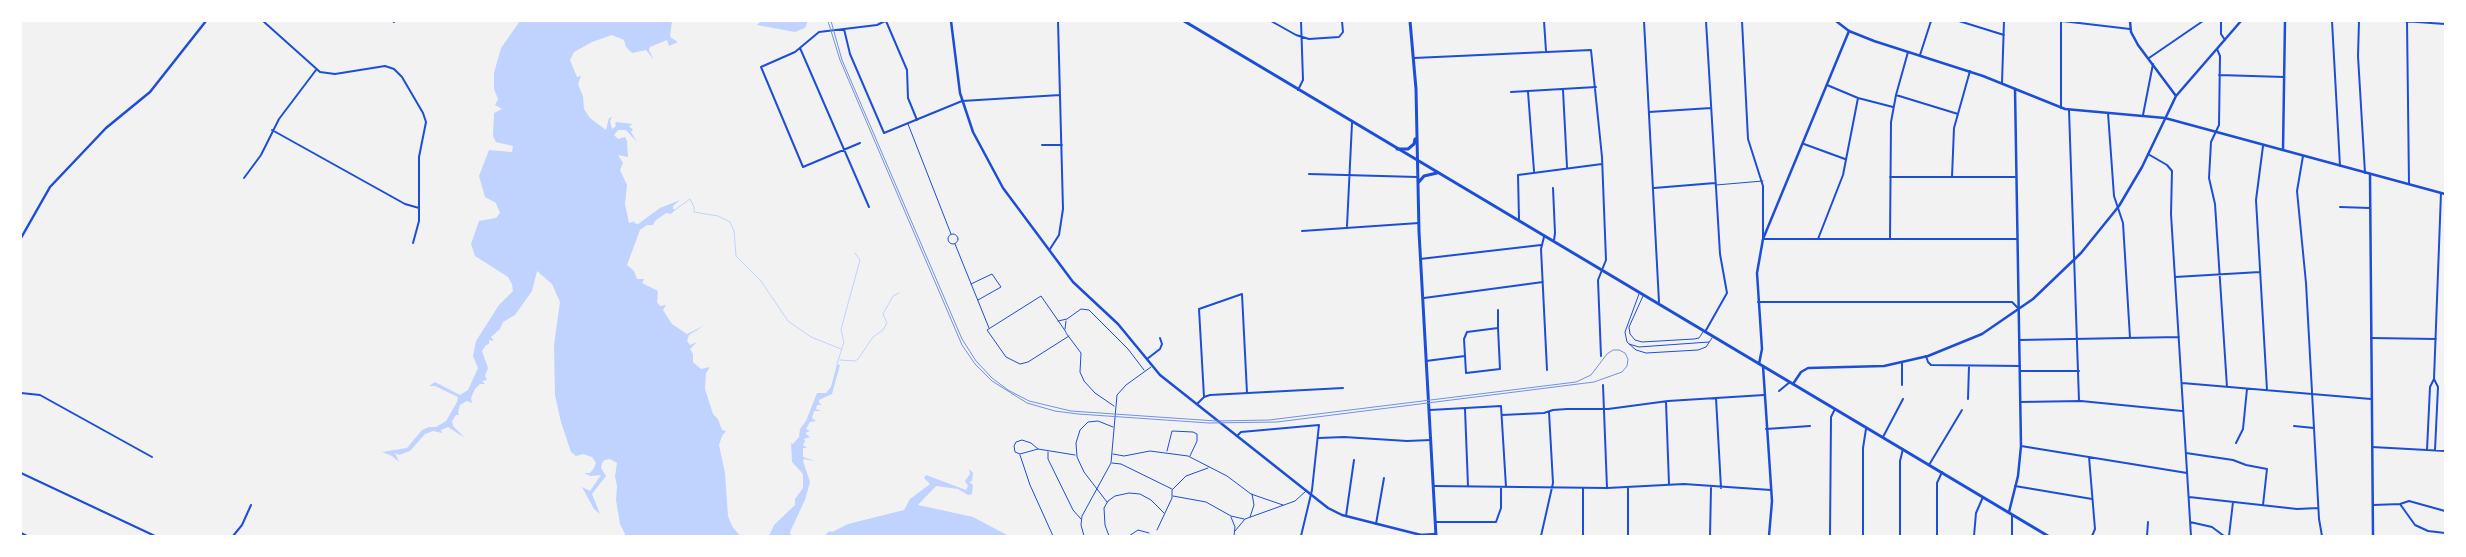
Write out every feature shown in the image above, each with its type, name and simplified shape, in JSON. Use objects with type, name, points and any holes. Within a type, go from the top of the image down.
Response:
[{"type":"main road","points":[[21,238],[50,187],[106,128],[150,92],[206,21]]},
{"type":"main road","points":[[951,21],[962,101],[972,132],[995,175],[1073,282],[1118,324],[1152,366],[1211,416],[1311,495],[1332,510],[1346,516],[1421,536],[1436,535],[1436,522],[1418,222],[1417,133],[1414,58],[1410,21]]},
{"type":"main road","points":[[1184,21],[1658,304],[1704,332],[1712,339],[1763,366],[2048,536]]},
{"type":"main road","points":[[1836,21],[1849,31],[2002,82],[2069,110],[2165,118],[2263,146],[2443,193]]},
{"type":"main road","points":[[2130,21],[2130,29],[2138,45],[2176,96]]},
{"type":"main road","points":[[1791,383],[1801,372],[1808,368],[1884,366],[1926,356],[1966,342],[2019,310],[2050,284],[2075,259],[2118,206],[2148,154],[2176,96],[2241,21]]},
{"type":"main road","points":[[2283,151],[2285,21]]},
{"type":"main road","points":[[1758,364],[1762,352],[1757,265],[1763,239],[1804,144],[1849,31]]},
{"type":"main road","points":[[2010,513],[2021,446],[2016,89]]},
{"type":"main road","points":[[1397,149],[1412,146],[1417,133]]},
{"type":"main road","points":[[1417,184],[1424,176],[1437,173]]},
{"type":"main road","points":[[2370,174],[2373,536]]},
{"type":"main road","points":[[1763,366],[1771,490],[1769,536]]},
{"type":"street","points":[[263,21],[316,70],[335,74],[385,66],[392,68],[400,75],[425,120],[419,157],[420,208],[418,228],[413,242]]},
{"type":"street","points":[[860,143],[803,167],[761,67],[800,48],[814,35],[824,31],[877,25],[885,21],[907,70],[908,98],[917,120]]},
{"type":"street","points":[[1050,250],[1058,239],[1063,220],[1058,21]]},
{"type":"street","points":[[1271,21],[1301,37],[1340,37],[1343,32],[1342,21]]},
{"type":"street","points":[[1298,90],[1303,80],[1301,21]]},
{"type":"street","points":[[1544,21],[1546,52]]},
{"type":"street","points":[[1644,21],[1660,297],[1658,304]]},
{"type":"street","points":[[1704,332],[1727,293],[1720,254],[1706,21]]},
{"type":"street","points":[[1742,21],[1748,139],[1763,182],[1763,239],[2018,239]]},
{"type":"street","points":[[1920,56],[1930,21]]},
{"type":"street","points":[[1959,21],[2004,35]]},
{"type":"street","points":[[2002,82],[2004,21]]},
{"type":"street","points":[[2062,108],[2062,21],[2130,29]]},
{"type":"street","points":[[2149,58],[2203,21]]},
{"type":"street","points":[[2221,21],[2221,34],[2225,40]]},
{"type":"street","points":[[2332,21],[2340,166]]},
{"type":"street","points":[[2359,21],[2358,56],[2365,173]]},
{"type":"street","points":[[2409,185],[2406,21],[2445,24]]},
{"type":"street","points":[[844,29],[850,54],[884,133],[962,101],[1060,95]]},
{"type":"street","points":[[800,48],[869,207]]},
{"type":"street","points":[[2217,49],[2220,56],[2217,132],[2211,142],[2209,178],[2215,204],[2227,387]]},
{"type":"street","points":[[1414,58],[1591,50],[1602,164],[1606,260],[1598,282],[1601,356]]},
{"type":"street","points":[[1890,239],[1890,142],[1893,107],[1908,52]]},
{"type":"street","points":[[2143,115],[2150,70],[2153,64]]},
{"type":"street","points":[[244,178],[261,155],[272,130],[316,70]]},
{"type":"street","points":[[1952,177],[1952,140],[1970,72]]},
{"type":"street","points":[[2219,76],[2284,77]]},
{"type":"street","points":[[1827,85],[1858,98],[1893,107]]},
{"type":"street","points":[[1511,92],[1596,87]]},
{"type":"street","points":[[1563,90],[1568,167]]},
{"type":"street","points":[[1528,92],[1534,171]]},
{"type":"street","points":[[1896,95],[1958,114]]},
{"type":"street","points":[[1817,240],[1843,175],[1858,98]]},
{"type":"street","points":[[1649,112],[1711,108]]},
{"type":"street","points":[[2069,110],[2079,401]]},
{"type":"street","points":[[2108,113],[2113,188],[2123,223],[2130,338]]},
{"type":"street","points":[[1347,226],[1352,123]]},
{"type":"street","points":[[272,130],[405,204],[420,208]]},
{"type":"street","points":[[1804,144],[1846,158]]},
{"type":"street","points":[[1042,146],[1062,145]]},
{"type":"street","points":[[2263,146],[2256,200],[2267,390]]},
{"type":"street","points":[[2148,154],[2167,165],[2172,171],[2171,209],[2191,536]]},
{"type":"street","points":[[2303,156],[2297,191],[2303,234],[2318,508],[2322,536]]},
{"type":"street","points":[[1519,222],[1518,175],[1534,171],[1602,164]]},
{"type":"street","points":[[1309,174],[1417,177]]},
{"type":"street","points":[[1890,178],[2017,177]]},
{"type":"street","points":[[1654,188],[1716,184]]},
{"type":"street","points":[[1553,188],[1555,233],[1553,242]]},
{"type":"street","points":[[2427,450],[2430,385],[2434,378],[2443,193]]},
{"type":"street","points":[[2340,206],[2370,208]]},
{"type":"street","points":[[1302,230],[1418,222]]},
{"type":"street","points":[[1544,236],[1541,244],[1547,370]]},
{"type":"street","points":[[1420,258],[1541,244]]},
{"type":"street","points":[[2175,277],[2261,272]]},
{"type":"street","points":[[1423,298],[1543,282]]},
{"type":"street","points":[[1204,397],[1199,309],[1242,294],[1246,393]]},
{"type":"street","points":[[1758,302],[2012,302],[2019,310]]},
{"type":"street","points":[[1498,310],[1500,369],[1466,372],[1464,339],[1467,332],[1498,328]]},
{"type":"street","points":[[2019,340],[2179,337]]},
{"type":"street","points":[[1147,360],[1160,349],[1162,344],[1160,338]]},
{"type":"street","points":[[2372,338],[2436,339]]},
{"type":"street","points":[[1426,361],[1465,356]]},
{"type":"street","points":[[1926,356],[1931,365],[2020,366]]},
{"type":"street","points":[[1902,363],[1902,385]]},
{"type":"street","points":[[1968,399],[1969,366]]},
{"type":"street","points":[[2020,371],[2079,371]]},
{"type":"street","points":[[2434,378],[2438,386],[2435,450]]},
{"type":"street","points":[[1780,392],[1791,383]]},
{"type":"street","points":[[2182,383],[2372,399]]},
{"type":"street","points":[[1603,385],[1607,488]]},
{"type":"street","points":[[1197,404],[1204,397],[1343,388]]},
{"type":"street","points":[[2236,443],[2243,429],[2247,388]]},
{"type":"street","points":[[21,393],[33,393],[43,396],[152,457]]},
{"type":"street","points":[[1502,414],[1764,395]]},
{"type":"street","points":[[1716,398],[1721,488]]},
{"type":"street","points":[[1883,438],[1903,400]]},
{"type":"street","points":[[2020,402],[2079,401],[2184,411]]},
{"type":"street","points":[[1666,402],[1669,484]]},
{"type":"street","points":[[1429,410],[1501,406],[1506,487]]},
{"type":"street","points":[[1464,408],[1468,486]]},
{"type":"street","points":[[1830,536],[1831,417],[1835,409]]},
{"type":"street","points":[[1929,465],[1962,410]]},
{"type":"street","points":[[2428,410],[2437,411]]},
{"type":"street","points":[[1541,536],[1552,488],[1549,412]]},
{"type":"street","points":[[1237,436],[1241,432],[1289,426],[1317,424],[1319,426],[1311,495],[1301,536]]},
{"type":"street","points":[[1766,429],[1810,426]]},
{"type":"street","points":[[2294,426],[2315,428]]},
{"type":"street","points":[[1863,536],[1863,448],[1866,428]]},
{"type":"street","points":[[1318,438],[1431,440]]},
{"type":"street","points":[[2021,446],[2187,474]]},
{"type":"street","points":[[2372,447],[2445,452]]},
{"type":"street","points":[[1900,536],[1900,461],[1903,449]]},
{"type":"street","points":[[2186,453],[2233,460],[2246,466],[2267,469],[2263,506]]},
{"type":"street","points":[[2089,457],[2095,529],[2092,536]]},
{"type":"street","points":[[1346,516],[1354,460]]},
{"type":"street","points":[[1937,536],[1937,483],[1942,472]]},
{"type":"street","points":[[21,474],[155,536]]},
{"type":"street","points":[[1376,524],[1384,478]]},
{"type":"street","points":[[1434,486],[1607,488],[1669,484],[1771,490]]},
{"type":"street","points":[[2015,486],[2092,499]]},
{"type":"street","points":[[1436,522],[1496,522],[1501,508],[1500,487]]},
{"type":"street","points":[[1628,487],[1628,536]]},
{"type":"street","points":[[1710,536],[1711,487]]},
{"type":"street","points":[[1583,488],[1583,536]]},
{"type":"street","points":[[1974,536],[1976,513],[1983,497]]},
{"type":"street","points":[[2189,497],[2297,510],[2318,508]]},
{"type":"street","points":[[2373,505],[2400,504],[2409,501],[2445,511]]},
{"type":"street","points":[[2229,536],[2233,502]]},
{"type":"street","points":[[2400,504],[2416,526],[2428,531],[2445,533]]},
{"type":"street","points":[[233,536],[242,525],[251,505]]},
{"type":"street","points":[[2010,513],[2012,536]]},
{"type":"street","points":[[2147,536],[2148,522]]},
{"type":"street","points":[[2190,522],[2212,527],[2224,536]]},
{"type":"street","points":[[21,533],[27,536]]},
{"type":"lane","points":[[908,123],[951,234],[948,241],[955,244],[988,329],[1006,357],[1020,364],[1028,362],[1069,336]]},
{"type":"lane","points":[[1716,184],[1763,182]]},
{"type":"lane","points":[[951,234],[958,237],[955,244]]},
{"type":"lane","points":[[971,284],[991,274],[995,276],[1001,286],[977,300]]},
{"type":"lane","points":[[1641,294],[1629,327],[1630,334],[1635,340],[1642,342],[1694,339],[1704,332]]},
{"type":"lane","points":[[1641,294],[1626,326],[1625,338],[1636,350],[1646,353],[1698,350],[1706,347],[1712,339]]},
{"type":"lane","points":[[988,329],[1041,296],[1081,353],[1080,372],[1084,381],[1095,394],[1115,406]]},
{"type":"lane","points":[[1058,320],[1067,319],[1078,310],[1089,310],[1128,349],[1144,371]]},
{"type":"lane","points":[[1066,332],[1067,319]]},
{"type":"lane","points":[[1629,344],[1639,347],[1703,344],[1712,339]]},
{"type":"lane","points":[[1081,519],[1111,463],[1114,411],[1121,389],[1152,366]]},
{"type":"lane","points":[[1107,502],[1085,475],[1076,454],[1077,436],[1086,423],[1096,421],[1114,427]]},
{"type":"lane","points":[[1167,452],[1172,431],[1193,432],[1197,435],[1197,443],[1190,457]]},
{"type":"lane","points":[[1038,449],[1030,442],[1018,441],[1014,448],[1020,454],[1020,461],[1053,536]]},
{"type":"lane","points":[[1020,454],[1038,449],[1076,454]]},
{"type":"lane","points":[[1048,451],[1048,459],[1073,510],[1081,519],[1084,536]]},
{"type":"lane","points":[[1112,454],[1122,456],[1143,451],[1167,452],[1190,457],[1230,478],[1251,494],[1284,505]]},
{"type":"lane","points":[[1111,463],[1121,464],[1172,490]]},
{"type":"lane","points":[[1157,530],[1172,496],[1172,490],[1186,476],[1208,468]]},
{"type":"lane","points":[[1234,536],[1245,519],[1298,500],[1306,491]]},
{"type":"lane","points":[[1107,502],[1119,495],[1135,493],[1151,500],[1164,513]]},
{"type":"lane","points":[[1250,517],[1254,505],[1251,494]]},
{"type":"lane","points":[[1172,496],[1206,502],[1231,516],[1245,519]]},
{"type":"lane","points":[[1107,502],[1104,522],[1109,536]]},
{"type":"lane","points":[[1231,516],[1235,532]]},
{"type":"lane","points":[[1129,536],[1138,530],[1149,533]]},
{"type":"water","points":[[520,21],[672,21],[670,37],[678,42],[669,46],[667,40],[650,47],[649,50],[654,60],[646,50],[632,53],[626,47],[624,40],[612,35],[592,42],[574,52],[570,60],[577,77],[581,76],[578,84],[583,96],[584,109],[590,118],[606,130],[609,118],[612,117],[610,121],[612,129],[616,126],[615,123],[617,122],[632,124],[629,127],[633,129],[631,132],[637,142],[626,130],[618,130],[614,135],[618,139],[625,137],[627,141],[628,157],[618,155],[623,163],[620,170],[627,185],[625,204],[629,223],[635,221],[634,223],[638,224],[660,208],[680,200],[673,206],[673,209],[676,209],[671,214],[666,213],[655,221],[653,225],[647,225],[640,230],[627,265],[634,271],[637,279],[644,279],[642,283],[658,291],[657,302],[660,306],[666,305],[663,310],[672,324],[687,334],[705,325],[689,335],[687,341],[690,345],[697,342],[690,349],[693,354],[693,362],[701,369],[710,367],[706,373],[705,389],[713,414],[718,419],[722,430],[726,431],[719,445],[725,473],[728,516],[732,526],[740,536],[626,536],[620,524],[616,500],[617,486],[615,476],[617,463],[610,459],[604,460],[602,463],[601,468],[606,476],[592,494],[600,514],[594,509],[582,487],[590,491],[601,475],[591,476],[584,473],[590,473],[594,468],[596,463],[592,457],[583,454],[576,456],[571,452],[561,422],[555,395],[554,345],[560,302],[552,284],[537,271],[532,291],[515,315],[503,322],[500,329],[491,337],[494,341],[489,340],[489,344],[482,351],[488,368],[485,376],[487,380],[482,381],[485,384],[480,384],[475,389],[471,398],[472,403],[467,401],[460,405],[459,415],[456,415],[452,421],[453,426],[465,438],[448,427],[441,430],[442,433],[433,431],[425,434],[410,451],[399,455],[395,453],[399,462],[392,456],[382,452],[407,448],[422,430],[436,427],[446,421],[458,397],[435,386],[429,386],[435,382],[460,395],[468,390],[478,368],[473,356],[476,341],[499,305],[513,291],[508,277],[475,256],[471,244],[479,221],[496,218],[500,213],[496,203],[485,197],[479,176],[489,150],[512,152],[513,146],[496,142],[493,136],[494,113],[502,109],[495,105],[498,99],[494,89],[494,73],[501,48]]},
{"type":"water","points":[[761,21],[808,21],[805,28],[795,32],[757,25]]},
{"type":"water","points":[[837,364],[840,365],[832,394],[819,400],[819,403],[822,405],[817,405],[816,409],[821,411],[814,411],[812,418],[816,421],[810,422],[806,429],[810,431],[805,433],[810,437],[804,439],[803,445],[807,448],[803,448],[803,457],[815,461],[804,459],[803,461],[810,482],[805,500],[790,532],[791,536],[769,536],[774,525],[795,505],[795,499],[803,488],[803,474],[792,462],[791,443],[793,444],[799,437],[800,429],[806,421],[817,393],[826,393],[831,387]]},
{"type":"water","points":[[969,469],[973,473],[972,481],[969,482],[973,485],[972,494],[968,495],[958,489],[936,486],[918,505],[973,517],[1009,536],[825,536],[829,531],[832,532],[848,524],[904,510],[910,499],[930,484],[924,478],[926,475],[966,490],[968,486],[965,481],[970,474]]},
{"type":"waterway","points":[[676,209],[690,199],[694,212],[718,216],[730,222],[734,231],[736,256],[761,281],[788,321],[811,337],[841,349]]},
{"type":"waterway","points":[[837,364],[844,342],[841,330],[860,260],[855,253]]},
{"type":"waterway","points":[[840,360],[855,361],[858,359],[873,337],[883,330],[887,323],[883,314],[893,296],[899,293]]},
{"type":"tram line","points":[[828,21],[840,60],[962,345],[975,364],[992,381],[1027,403],[1055,411],[1078,414],[1209,423],[1277,422],[1594,382],[1622,372],[1627,366],[1628,359],[1625,353],[1613,350],[1607,354],[1591,375],[1576,382],[1269,420],[1216,421],[1071,411],[1029,401],[1008,390],[992,378],[976,361],[962,339],[842,60],[831,21]]}]
